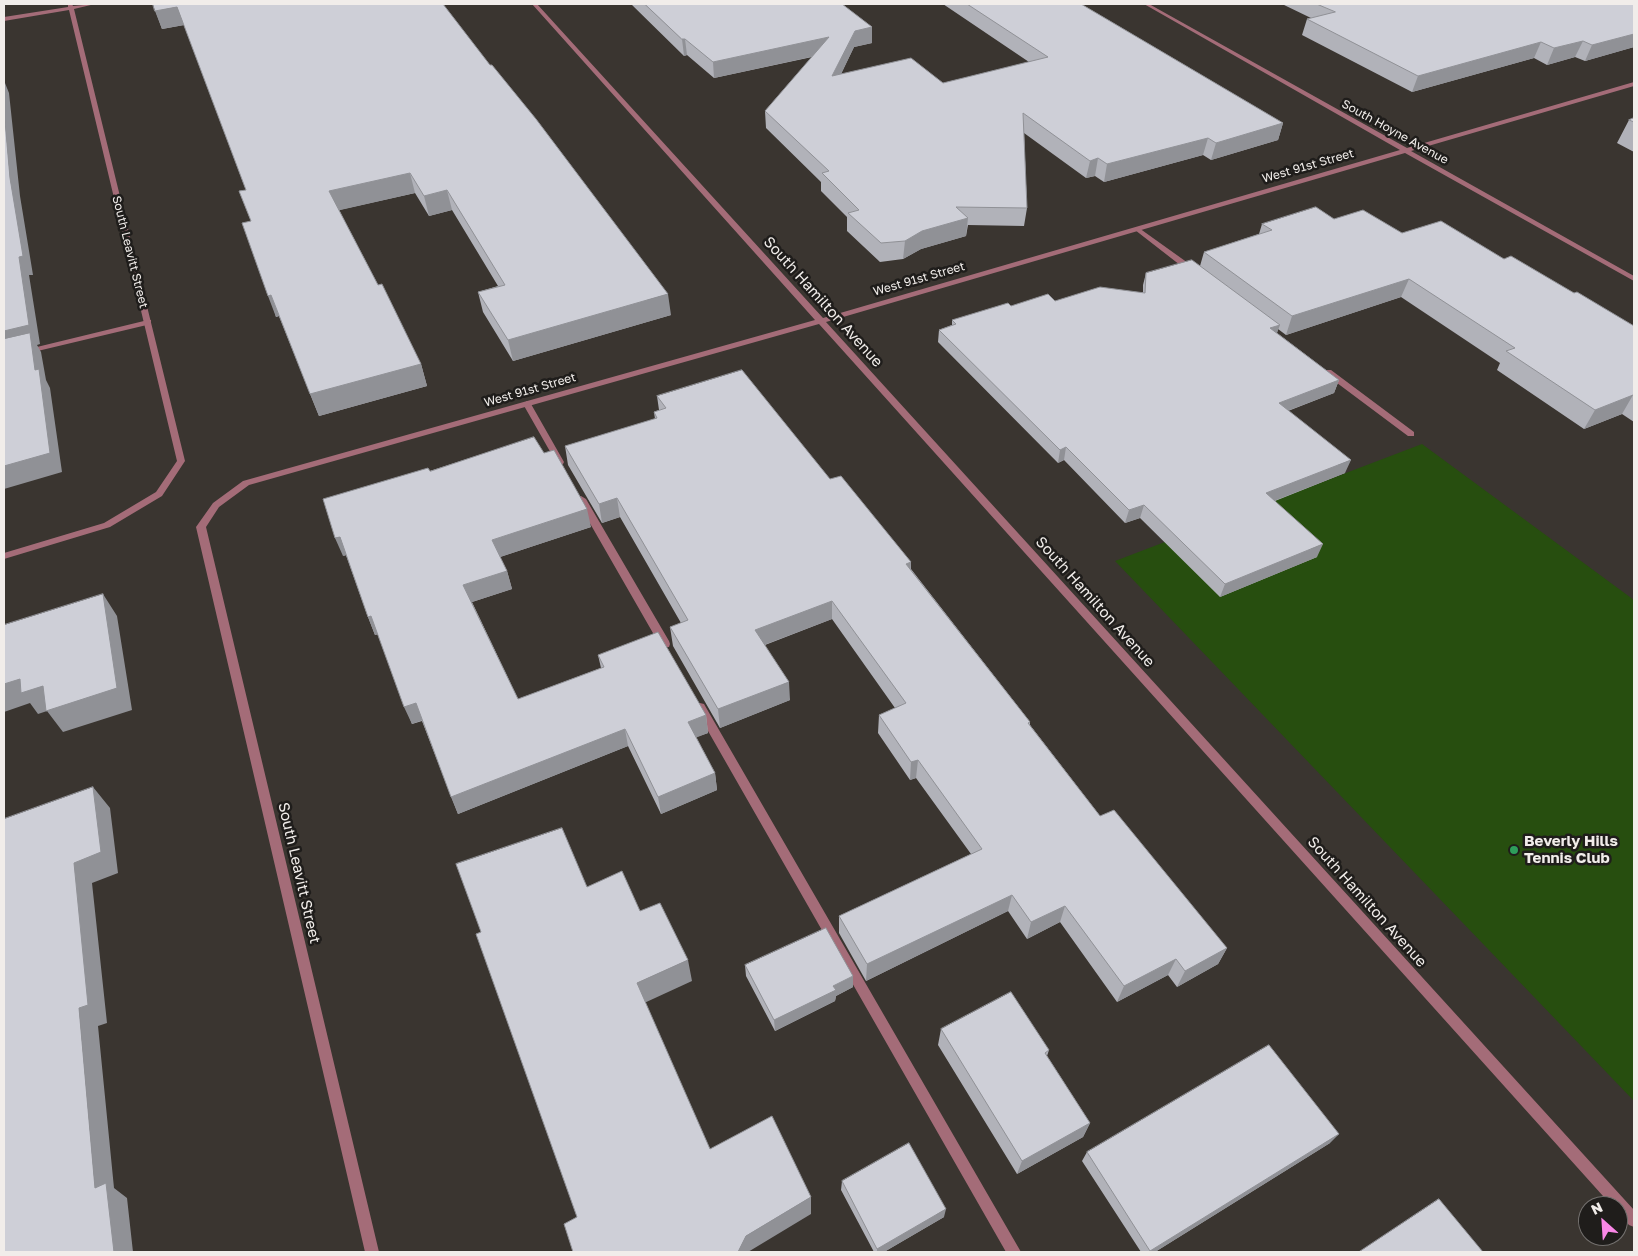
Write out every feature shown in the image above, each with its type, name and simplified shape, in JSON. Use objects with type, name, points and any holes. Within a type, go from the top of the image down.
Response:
[{"type":"street","points":[[4,18],[92,4]]},
{"type":"street","name":"South Hamilton Avenue","points":[[534,4],[1634,1220]]},
{"type":"street","name":"South Hoyne Avenue","points":[[1146,4],[1634,279]]},
{"type":"street","name":"South Leavitt Street","points":[[4,556],[107,526],[159,494],[181,461],[70,6]]},
{"type":"street","name":"West 91st Street","points":[[216,505],[246,483],[1137,229],[1634,84]]},
{"type":"street","points":[[1137,229],[1203,278]]},
{"type":"street","points":[[4,357],[148,322]]},
{"type":"street","points":[[1323,368],[1410,434]]},
{"type":"street","points":[[527,404],[565,470]]},
{"type":"street","points":[[574,487],[668,651]]},
{"type":"street","name":"South Leavitt Street","points":[[216,505],[201,526],[203,537],[372,1252]]},
{"type":"street","points":[[693,694],[1014,1252]]},
{"type":"green space","name":"Beverly Hills Tennis Club","points":[[1422,444],[1634,600],[1634,1101],[1115,561]]},
{"type":"building","points":[[153,4],[443,4],[490,65],[492,65],[536,119],[668,294],[508,340],[478,292],[505,285],[447,190],[424,196],[410,173],[329,191],[378,285],[382,284],[421,364],[310,394],[271,295],[268,296],[242,223],[251,221],[239,191],[246,190],[177,7],[155,11]]},
{"type":"building","points":[[645,4],[842,4],[872,27],[855,31],[832,76],[911,58],[943,83],[1048,57],[967,4],[1081,4],[1283,123],[1216,143],[1208,138],[1107,164],[1098,158],[1090,161],[1023,113],[1027,208],[956,207],[968,218],[922,231],[905,241],[881,243],[848,213],[859,210],[822,173],[829,171],[765,111],[829,37],[713,62],[685,39],[682,39]]},
{"type":"building","points":[[1317,4],[1634,4],[1634,34],[1592,45],[1583,41],[1554,48],[1541,42],[1418,76],[1307,19],[1335,12]]},
{"type":"building","points":[[4,109],[10,178],[23,256],[19,257],[29,325],[4,331]]},
{"type":"building","points":[[1316,207],[1334,219],[1363,210],[1402,233],[1441,221],[1504,259],[1511,256],[1574,293],[1577,292],[1634,326],[1634,396],[1595,410],[1506,351],[1515,348],[1409,279],[1292,316],[1204,252],[1272,230],[1262,224]]},
{"type":"building","points":[[1192,260],[1280,325],[1270,328],[1339,380],[1279,403],[1351,460],[1266,493],[1323,544],[1225,584],[1144,505],[1129,510],[1066,447],[1060,450],[939,330],[956,324],[952,320],[1008,303],[1011,306],[1048,294],[1055,301],[1100,287],[1145,293],[1146,273]]},
{"type":"building","points":[[30,333],[35,370],[39,369],[50,453],[4,466],[4,339]]},
{"type":"building","points":[[742,370],[830,479],[841,476],[911,562],[906,564],[1030,722],[1028,723],[1100,816],[1114,810],[1227,948],[1185,971],[1176,959],[1124,986],[1065,906],[1031,922],[1012,895],[867,964],[839,916],[982,849],[918,760],[911,762],[879,715],[906,703],[832,601],[755,630],[789,682],[718,709],[670,627],[688,620],[617,498],[599,504],[565,446],[657,418],[654,412],[666,408],[657,396]]},
{"type":"building","points":[[534,437],[544,453],[554,450],[587,509],[492,540],[507,571],[463,585],[518,699],[604,667],[598,655],[658,632],[706,715],[688,722],[715,773],[658,797],[625,729],[451,797],[416,703],[404,707],[371,616],[368,617],[340,537],[335,538],[323,499],[428,468],[430,471]]},
{"type":"building","points":[[103,594],[117,688],[46,711],[43,686],[21,693],[20,679],[4,684],[4,625]]},
{"type":"building","points":[[93,787],[101,852],[74,863],[88,1005],[79,1008],[95,1188],[106,1183],[114,1252],[4,1252],[4,819]]},
{"type":"building","points":[[562,828],[587,887],[622,871],[640,911],[660,903],[688,960],[637,983],[710,1149],[772,1116],[811,1197],[746,1236],[738,1252],[573,1252],[564,1224],[577,1217],[476,934],[481,932],[456,864]]},
{"type":"building","points":[[826,928],[853,976],[833,986],[836,990],[774,1020],[745,965]]},
{"type":"building","points":[[1011,992],[1049,1050],[1045,1053],[1090,1123],[1022,1161],[941,1029]]},
{"type":"building","points":[[1269,1045],[1339,1134],[1150,1251],[1087,1152]]},
{"type":"building","points":[[909,1143],[946,1209],[877,1249],[842,1181]]},
{"type":"building","points":[[1439,1199],[1483,1252],[1359,1252]]},
{"type":"place","name":"Beverly Hills Tennis Club","points":[[1514,850]]}]
